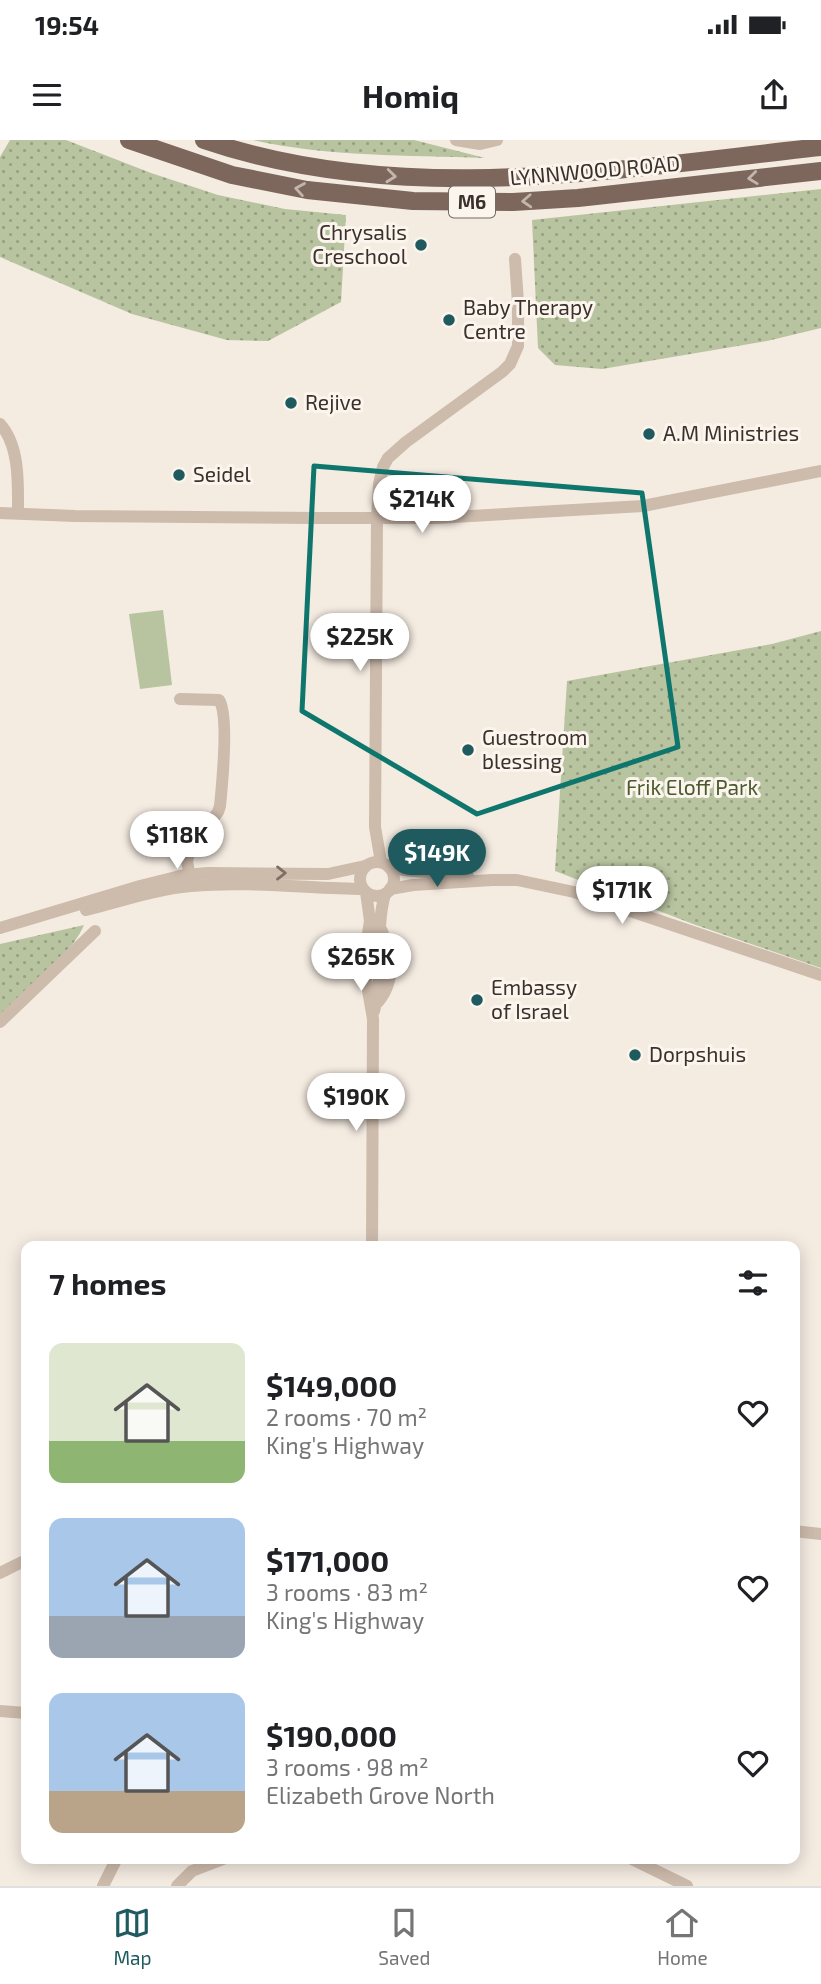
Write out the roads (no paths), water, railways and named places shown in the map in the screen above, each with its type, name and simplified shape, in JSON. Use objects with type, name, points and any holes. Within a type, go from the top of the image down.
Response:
[{"type":"main road","name":"LYNNWOOD ROAD","points":[[129,140],[232,175],[307,190],[412,201],[513,202],[578,198],[821,171]]},
{"type":"main road","name":"LYNNWOOD ROAD","points":[[204,140],[233,150],[311,167],[414,178],[581,173],[821,146]]},
{"type":"street","points":[[456,140],[481,144],[497,140]]},
{"type":"street","points":[[376,865],[379,484],[388,458],[502,372],[514,358],[519,339],[515,259]]},
{"type":"street","points":[[0,424],[14,453],[18,512]]},
{"type":"street","points":[[0,513],[75,516],[437,518],[643,506],[821,471]]},
{"type":"street","points":[[180,699],[219,700],[222,705],[220,806],[190,850],[187,861],[190,880]]},
{"type":"street","points":[[0,928],[140,886],[190,880],[328,874],[376,865],[492,880]]},
{"type":"street","points":[[372,1241],[373,1019],[365,972],[370,921],[360,875],[376,865],[392,870],[394,879],[379,924],[373,1019]]},
{"type":"street","points":[[0,935],[169,889],[190,880],[364,890],[376,896],[413,885],[517,880],[574,892],[821,975]]},
{"type":"street","points":[[0,1022],[95,931]]},
{"type":"street","points":[[800,1532],[821,1534]]},
{"type":"street","points":[[0,1573],[21,1562]]},
{"type":"street","points":[[0,1712],[21,1713]]},
{"type":"street","points":[[103,1886],[114,1864]]},
{"type":"street","points":[[177,1886],[192,1871],[210,1864]]},
{"type":"street","points":[[643,1864],[687,1886]]},
{"type":"place","name":"Chrysalis Creschool","points":[[421,245]]},
{"type":"place","name":"Baby Therapy Centre","points":[[449,320]]},
{"type":"place","name":"Rejive","points":[[291,403]]},
{"type":"place","name":"A.M Ministries","points":[[649,434]]},
{"type":"place","name":"Seidel","points":[[179,475]]},
{"type":"place","name":"Guestroom blessing","points":[[468,750]]},
{"type":"place","name":"Embassy of Israel","points":[[477,1000]]},
{"type":"place","name":"Dorpshuis","points":[[635,1055]]},
{"type":"park label","name":"Frik Eloff Park","points":[[692,788]]}]
